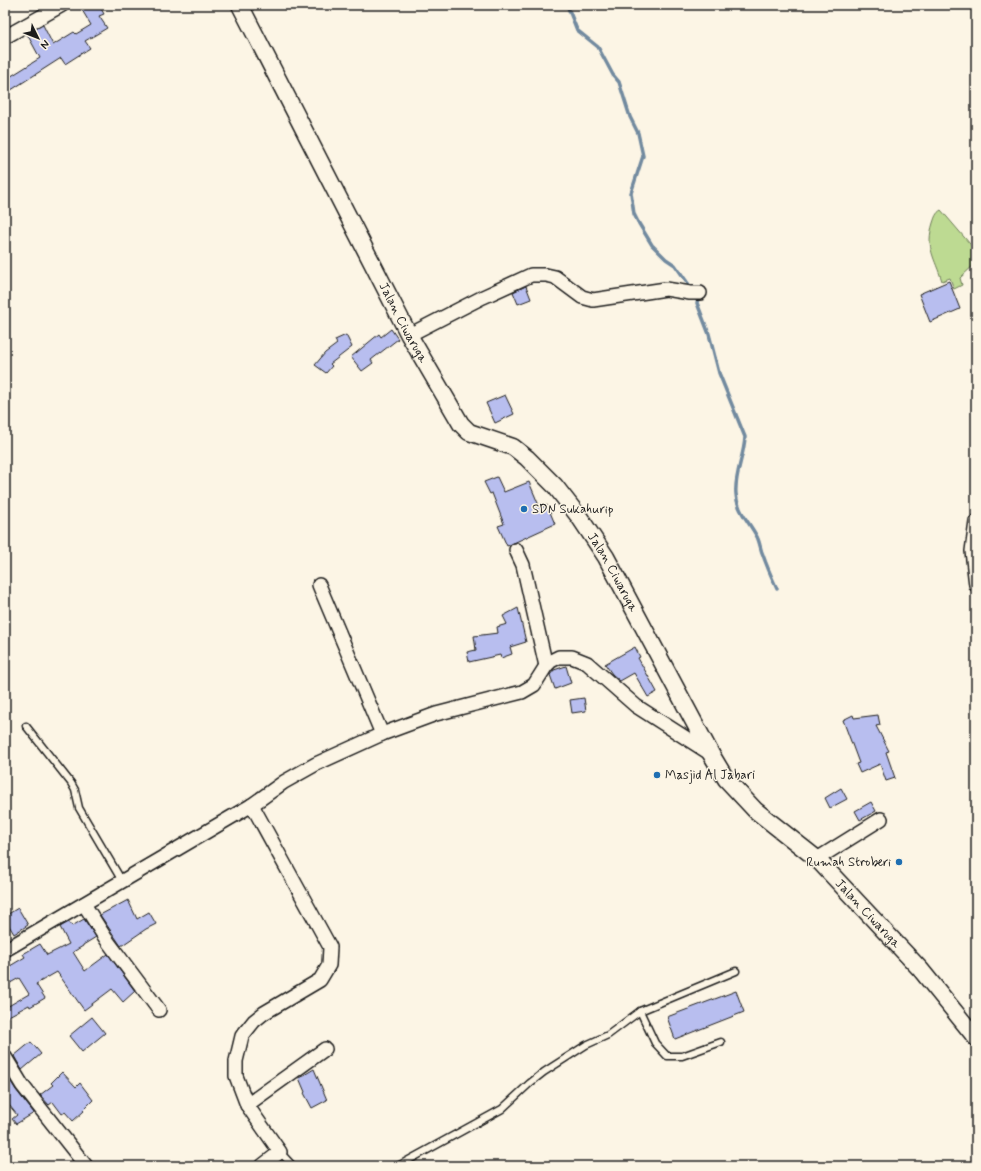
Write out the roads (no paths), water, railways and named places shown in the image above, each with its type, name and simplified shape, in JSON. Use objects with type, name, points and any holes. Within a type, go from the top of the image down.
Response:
[{"type":"street","points":[[5,37],[62,5]]},
{"type":"street","name":"Jalan Ciwaruga","points":[[240,5],[409,335],[461,424],[470,432],[513,447],[527,458],[555,486],[580,518],[606,557],[711,754],[726,779],[755,810],[817,859],[921,970],[976,1038]]},
{"type":"street","points":[[409,335],[483,297],[532,275],[546,274],[555,277],[582,297],[593,300],[666,289],[700,293]]},
{"type":"street","points":[[976,522],[972,551],[976,585]]},
{"type":"street","points":[[516,550],[523,565],[546,666]]},
{"type":"street","points":[[319,585],[382,734]]},
{"type":"street","points":[[5,950],[252,805],[284,782],[316,764],[382,734],[436,714],[522,692],[534,685],[546,666],[555,659],[572,657],[587,663],[636,706],[711,754]]},
{"type":"street","points":[[252,805],[330,947],[329,966],[320,980],[259,1017],[242,1036],[236,1062],[236,1076],[247,1105],[280,1152],[262,1166]]},
{"type":"street","points":[[817,859],[881,820]]},
{"type":"street","points":[[84,904],[106,939],[159,1010]]},
{"type":"street","points":[[247,1105],[325,1049]]},
{"type":"street","points":[[5,1058],[22,1085],[86,1166]]},
{"type":"lane","points":[[26,726],[71,783],[75,790],[81,813],[122,881]]},
{"type":"lane","points":[[398,1166],[502,1109],[544,1072],[586,1045],[608,1035],[640,1010],[736,971]]},
{"type":"lane","points":[[640,1010],[655,1043],[667,1056],[682,1056],[721,1042]]},
{"type":"lane","points":[[280,1152],[293,1166]]},
{"type":"waterway","points":[[567,5],[577,30],[598,47],[613,75],[619,82],[630,117],[638,133],[643,156],[631,193],[634,214],[652,245],[666,259],[675,265],[692,289]]},
{"type":"waterway","points":[[697,296],[697,303],[709,334],[719,373],[745,437],[736,480],[737,500],[741,511],[757,537],[766,564],[777,589]]},
{"type":"place","name":"SDN Sukahurip","points":[[524,509]]},
{"type":"place","name":"Masjid Al Jabari","points":[[657,775]]},
{"type":"place","name":"Rumah Stroberi","points":[[899,862]]}]
